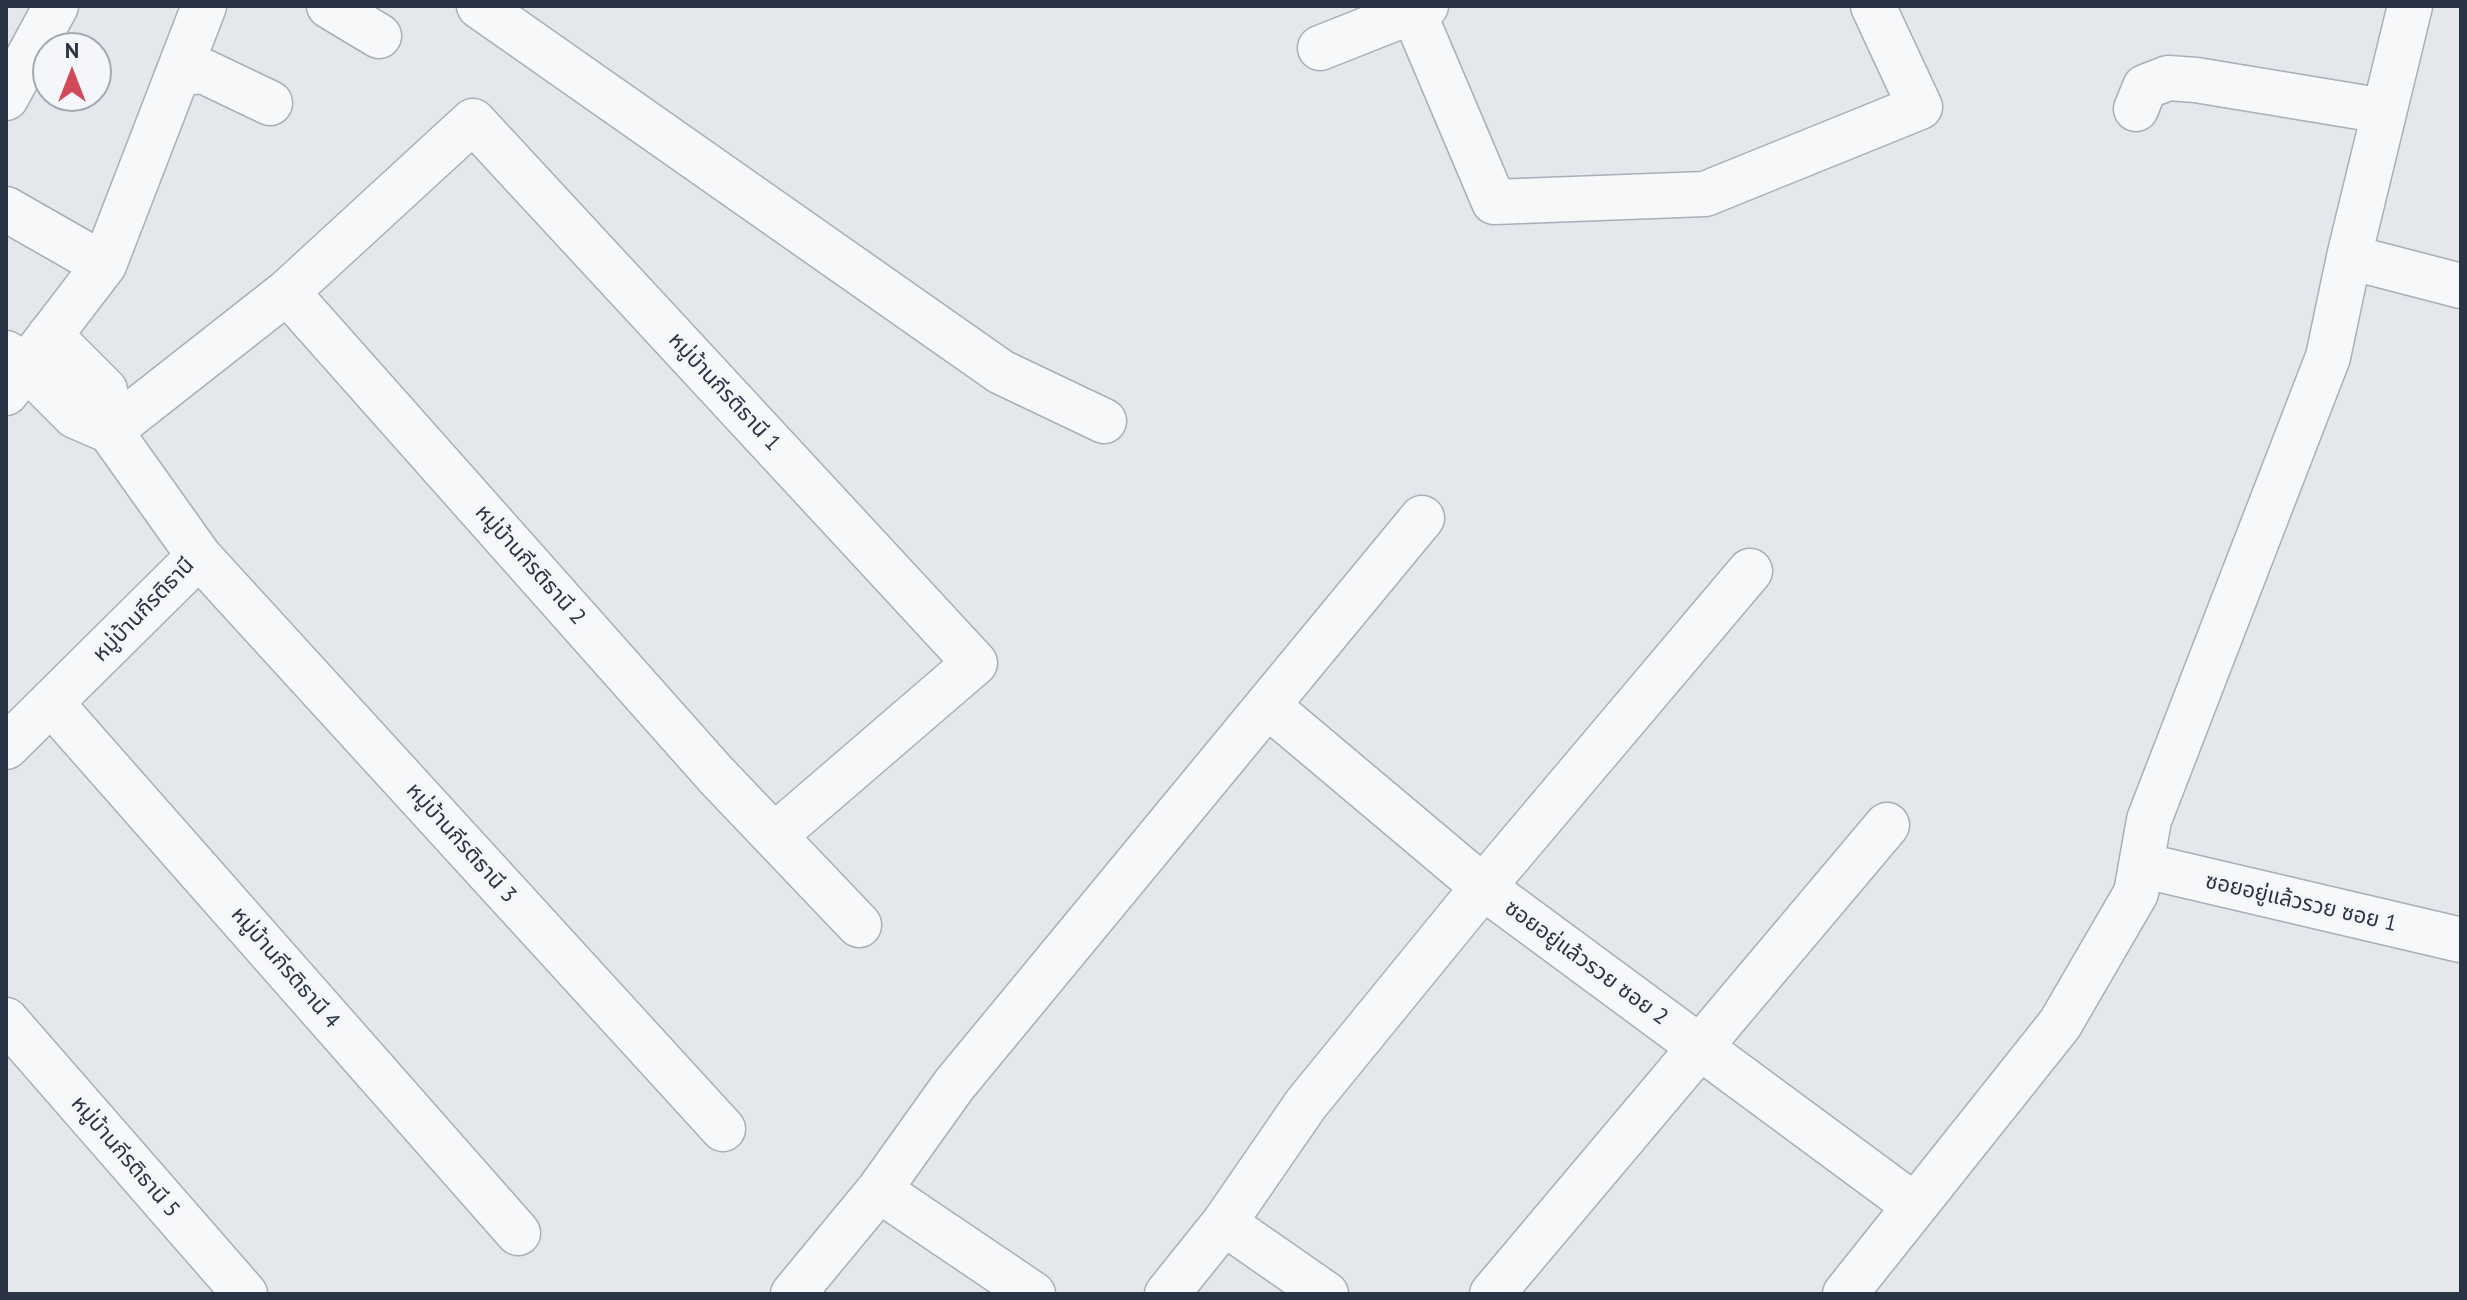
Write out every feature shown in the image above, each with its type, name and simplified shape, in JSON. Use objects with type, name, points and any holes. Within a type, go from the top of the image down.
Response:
[{"type":"street","points":[[6,98],[56,6]]},
{"type":"street","points":[[204,6],[104,265],[22,362],[75,416],[110,431],[287,292]]},
{"type":"street","points":[[329,6],[379,36]]},
{"type":"street","points":[[479,6],[1001,372],[1104,421]]},
{"type":"street","points":[[1320,48],[1420,8],[1494,202],[1705,194],[1920,107],[1873,6]]},
{"type":"street","points":[[1845,1294],[2060,1024],[2136,893],[2149,820],[2328,357],[2410,6]]},
{"type":"street","points":[[179,71],[205,72],[270,103]]},
{"type":"street","points":[[2136,109],[2145,87],[2168,78],[2384,111]]},
{"type":"street","name":"หมู่บ้านกีรติธานี 1","points":[[287,292],[473,121],[975,663],[774,836]]},
{"type":"street","points":[[6,209],[104,265]]},
{"type":"street","points":[[2349,257],[2461,286]]},
{"type":"street","name":"หมู่บ้านกีรติธานี 2","points":[[287,292],[716,775],[859,925]]},
{"type":"street","name":"หมู่บ้านกีรติธานี","points":[[6,747],[199,556],[110,431]]},
{"type":"street","points":[[793,1294],[879,1190],[954,1085],[1422,518]]},
{"type":"street","name":"หมู่บ้านกีรติธานี 3","points":[[199,556],[723,1129]]},
{"type":"street","points":[[1167,1294],[1224,1223],[1306,1104],[1483,887],[1750,571]]},
{"type":"street","name":"หมู่บ้านกีรติธานี 4","points":[[52,704],[518,1233]]},
{"type":"street","name":"ซอยอยู่แล้วรวย ซอย 2","points":[[1268,706],[1483,887],[1915,1206]]},
{"type":"street","points":[[1492,1294],[1887,825]]},
{"type":"street","name":"ซอยอยู่แล้วรวย ซอย 1","points":[[2141,865],[2461,940]]},
{"type":"street","name":"หมู่บ้านกีรติธานี 5","points":[[6,1020],[245,1294]]},
{"type":"street","points":[[879,1190],[1033,1294]]},
{"type":"street","points":[[1224,1223],[1326,1294]]}]
